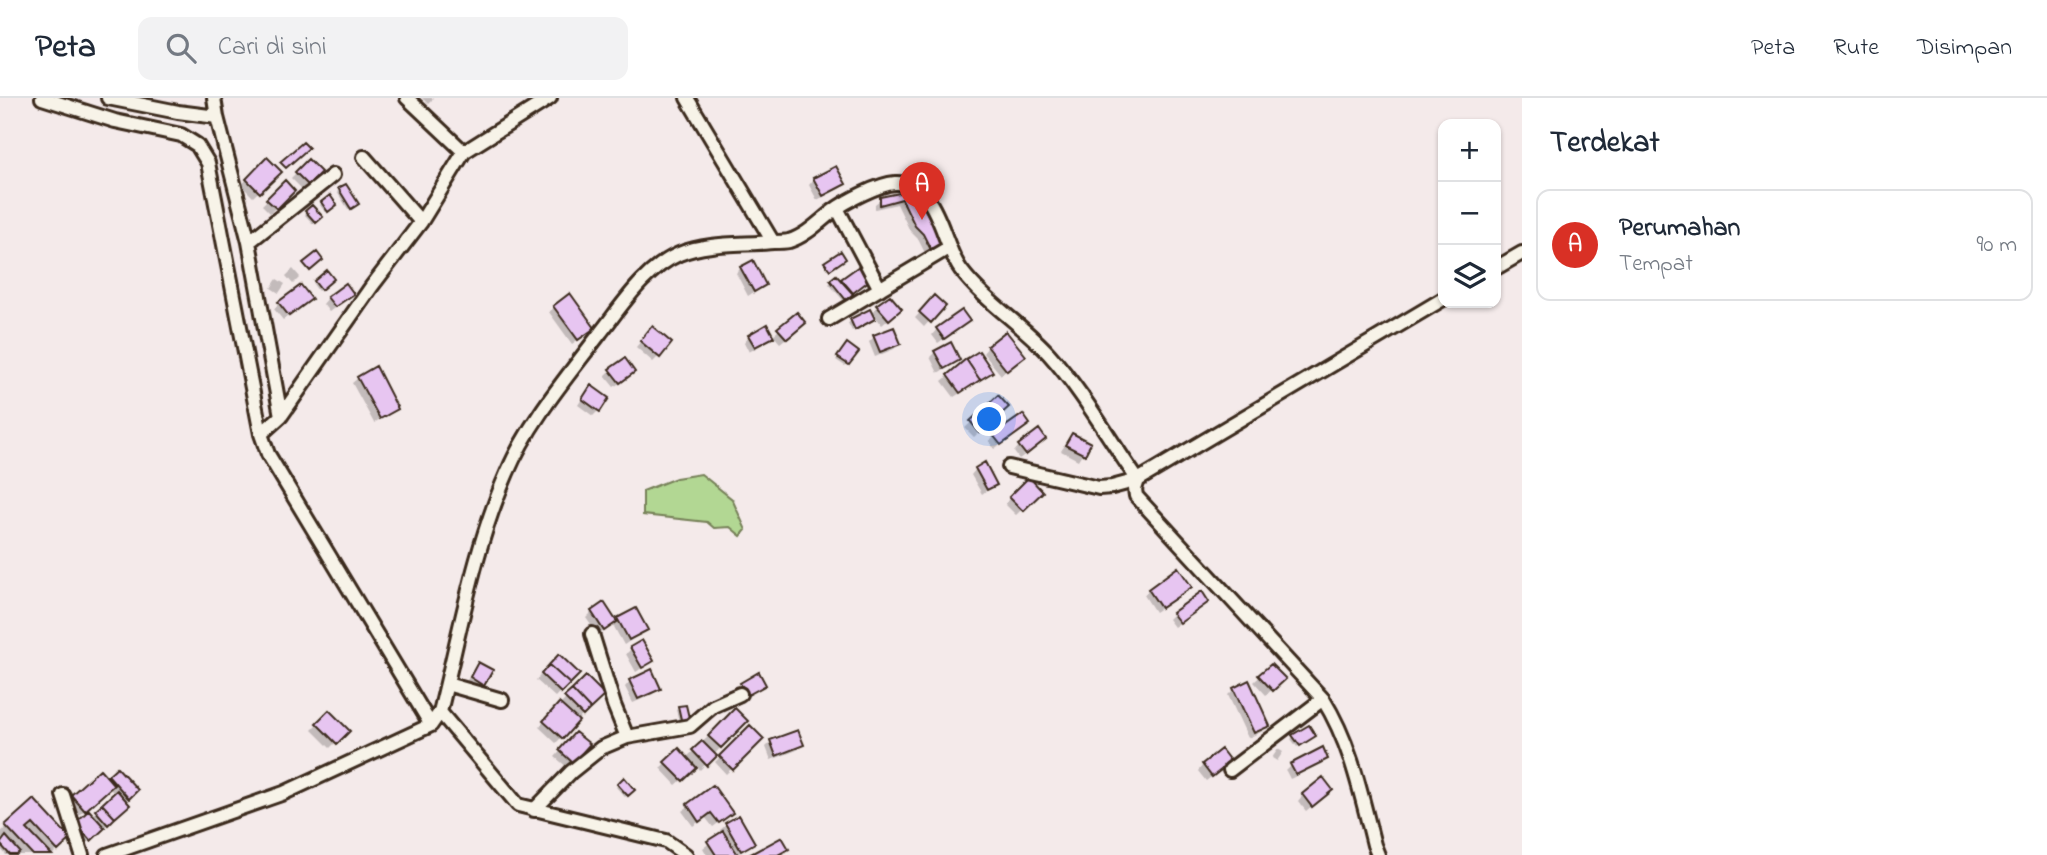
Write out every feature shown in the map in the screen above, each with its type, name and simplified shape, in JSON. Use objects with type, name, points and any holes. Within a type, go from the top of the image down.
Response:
[{"type":"street","points":[[42,98],[116,121],[181,135],[197,145],[208,163],[274,469],[431,725]]},
{"type":"street","points":[[108,98],[217,117]]},
{"type":"street","points":[[214,98],[249,242],[281,416]]},
{"type":"street","points":[[408,98],[464,152]]},
{"type":"street","points":[[265,431],[281,416],[372,286],[421,222],[464,152],[550,98]]},
{"type":"street","points":[[687,98],[773,242]]},
{"type":"street","points":[[133,124],[135,104]]},
{"type":"street","points":[[364,157],[421,222]]},
{"type":"street","points":[[249,242],[333,175]]},
{"type":"street","points":[[107,855],[284,793],[431,725],[440,712],[486,525],[507,471],[552,397],[643,279],[664,262],[681,253],[709,247],[790,240],[804,234],[837,208],[893,183],[908,184],[926,195],[948,248],[960,269],[1001,313],[1035,339],[1051,356],[1138,480],[1135,493],[1142,504],[1323,699],[1336,719],[1355,768],[1378,855]]},
{"type":"street","points":[[837,208],[880,289]]},
{"type":"street","points":[[829,320],[948,248]]},
{"type":"street","points":[[1501,265],[1522,253]]},
{"type":"street","points":[[1009,467],[1099,488],[1138,480],[1438,302]]},
{"type":"street","points":[[592,634],[627,737]]},
{"type":"street","points":[[447,684],[502,701]]},
{"type":"street","points":[[534,810],[571,772],[601,748],[627,737],[690,726],[713,706],[740,694]]},
{"type":"street","points":[[1230,770],[1323,699]]},
{"type":"street","points":[[440,712],[518,805],[666,841],[685,855]]},
{"type":"street","points":[[63,795],[82,855]]},
{"type":"green space","points":[[701,474],[732,499],[746,530],[741,536],[730,527],[714,528],[707,522],[643,515],[643,491],[676,478]]},
{"type":"building","points":[[303,142],[309,148],[286,168],[280,162]]},
{"type":"building","points":[[267,157],[282,172],[260,193],[246,179]]},
{"type":"building","points":[[308,159],[321,172],[308,185],[295,172]]},
{"type":"building","points":[[836,166],[846,184],[823,196],[813,178]]},
{"type":"building","points":[[285,180],[295,191],[277,209],[266,199]]},
{"type":"building","points":[[346,184],[359,204],[351,209],[338,188]]},
{"type":"building","points":[[909,191],[918,195],[943,245],[931,250],[902,199],[880,205],[880,197]]},
{"type":"building","points":[[330,195],[337,205],[328,212],[321,202]]},
{"type":"building","points":[[312,205],[323,217],[316,223],[305,211]]},
{"type":"building","points":[[841,251],[846,259],[830,270],[824,262]]},
{"type":"building","points":[[317,252],[323,260],[310,271],[303,263]]},
{"type":"building","points":[[753,260],[766,285],[754,292],[740,267]]},
{"type":"building","points":[[859,266],[870,280],[853,293],[841,279]]},
{"type":"building","points":[[327,270],[334,279],[321,290],[314,281]]},
{"type":"building","points":[[836,275],[853,294],[846,300],[830,280]]},
{"type":"building","points":[[346,283],[354,294],[335,307],[327,297]]},
{"type":"building","points":[[301,285],[312,299],[289,316],[278,302]]},
{"type":"building","points":[[570,293],[595,328],[578,340],[553,306]]},
{"type":"building","points":[[890,295],[902,309],[889,320],[876,305]]},
{"type":"building","points":[[934,295],[946,306],[931,323],[919,312]]},
{"type":"building","points":[[870,309],[875,319],[855,330],[850,319]]},
{"type":"building","points":[[962,310],[970,321],[944,339],[936,328]]},
{"type":"building","points":[[797,312],[806,323],[787,339],[777,328]]},
{"type":"building","points":[[767,324],[774,337],[755,347],[748,335]]},
{"type":"building","points":[[652,326],[672,343],[660,358],[640,341]]},
{"type":"building","points":[[894,327],[901,344],[880,352],[873,335]]},
{"type":"building","points":[[1006,331],[1026,356],[1007,371],[987,346]]},
{"type":"building","points":[[951,342],[960,360],[944,369],[934,351]]},
{"type":"building","points":[[847,343],[859,352],[849,365],[837,357]]},
{"type":"building","points":[[979,351],[993,372],[980,380],[966,359]]},
{"type":"building","points":[[625,358],[635,372],[620,383],[609,369]]},
{"type":"building","points":[[966,359],[980,380],[960,393],[947,375]]},
{"type":"building","points":[[376,366],[398,409],[380,419],[357,377]]},
{"type":"building","points":[[591,385],[609,398],[600,412],[582,399]]},
{"type":"building","points":[[998,395],[1009,407],[980,433],[970,421]]},
{"type":"building","points":[[1023,414],[1030,424],[1001,445],[993,435]]},
{"type":"building","points":[[1039,429],[1046,439],[1026,455],[1018,445]]},
{"type":"building","points":[[1072,433],[1091,443],[1085,455],[1065,445]]},
{"type":"building","points":[[985,462],[997,485],[987,490],[975,468]]},
{"type":"building","points":[[1029,477],[1043,492],[1023,511],[1009,497]]},
{"type":"building","points":[[1178,567],[1192,587],[1161,608],[1148,589]]},
{"type":"building","points":[[1202,591],[1209,602],[1180,623],[1172,613]]},
{"type":"building","points":[[604,602],[617,622],[604,631],[591,611]]},
{"type":"building","points":[[636,608],[648,630],[629,640],[617,618]]},
{"type":"building","points":[[642,640],[654,661],[642,668],[630,647]]},
{"type":"building","points":[[559,654],[580,674],[570,684],[549,665]]},
{"type":"building","points":[[478,662],[493,670],[484,686],[470,677]]},
{"type":"building","points":[[1271,664],[1286,679],[1273,691],[1258,675]]},
{"type":"building","points":[[549,665],[570,684],[561,693],[541,674]]},
{"type":"building","points":[[652,669],[661,689],[638,699],[629,680]]},
{"type":"building","points":[[759,672],[766,685],[748,695],[740,683]]},
{"type":"building","points":[[586,676],[605,695],[590,709],[572,690]]},
{"type":"building","points":[[1249,680],[1270,726],[1254,733],[1233,688]]},
{"type":"building","points":[[572,690],[590,709],[583,716],[564,697]]},
{"type":"building","points":[[559,703],[579,721],[563,739],[543,721]]},
{"type":"building","points":[[686,705],[690,722],[682,724],[678,706]]},
{"type":"building","points":[[735,708],[748,721],[721,748],[708,736]]},
{"type":"building","points":[[329,710],[350,731],[337,744],[316,723]]},
{"type":"building","points":[[750,725],[764,739],[733,770],[719,756]]},
{"type":"building","points":[[1309,725],[1316,736],[1300,746],[1292,735]]},
{"type":"building","points":[[798,730],[804,745],[776,756],[770,740]]},
{"type":"building","points":[[575,732],[590,744],[573,763],[559,750]]},
{"type":"building","points":[[702,741],[717,756],[707,766],[692,750]]},
{"type":"building","points":[[1323,747],[1328,759],[1296,775],[1290,764]]},
{"type":"building","points":[[679,748],[697,768],[683,781],[664,762]]},
{"type":"building","points":[[1221,749],[1231,762],[1212,777],[1202,764]]},
{"type":"building","points":[[117,767],[138,790],[129,799],[108,775]]},
{"type":"building","points":[[100,769],[114,785],[85,811],[71,795]]},
{"type":"building","points":[[624,777],[635,790],[628,796],[617,784]]},
{"type":"building","points":[[1323,777],[1333,790],[1312,807],[1302,794]]},
{"type":"building","points":[[713,785],[733,813],[719,823],[711,813],[699,822],[687,804]]},
{"type":"building","points":[[117,790],[130,805],[115,818],[102,804]]},
{"type":"building","points":[[34,799],[71,839],[58,851],[33,824],[27,829],[52,855],[33,855],[5,825]]},
{"type":"building","points":[[102,804],[115,818],[108,825],[95,810]]},
{"type":"building","points":[[89,810],[105,828],[91,841],[75,823]]},
{"type":"building","points":[[739,815],[755,843],[741,851],[725,823]]},
{"type":"building","points":[[723,831],[738,855],[716,855],[707,841]]},
{"type":"building","points":[[6,836],[20,852],[17,855],[10,855],[0,844]]},
{"type":"building","points":[[782,837],[789,849],[778,855],[749,855]]},
{"type":"place","name":"Perumahan","points":[[922,220]]}]
